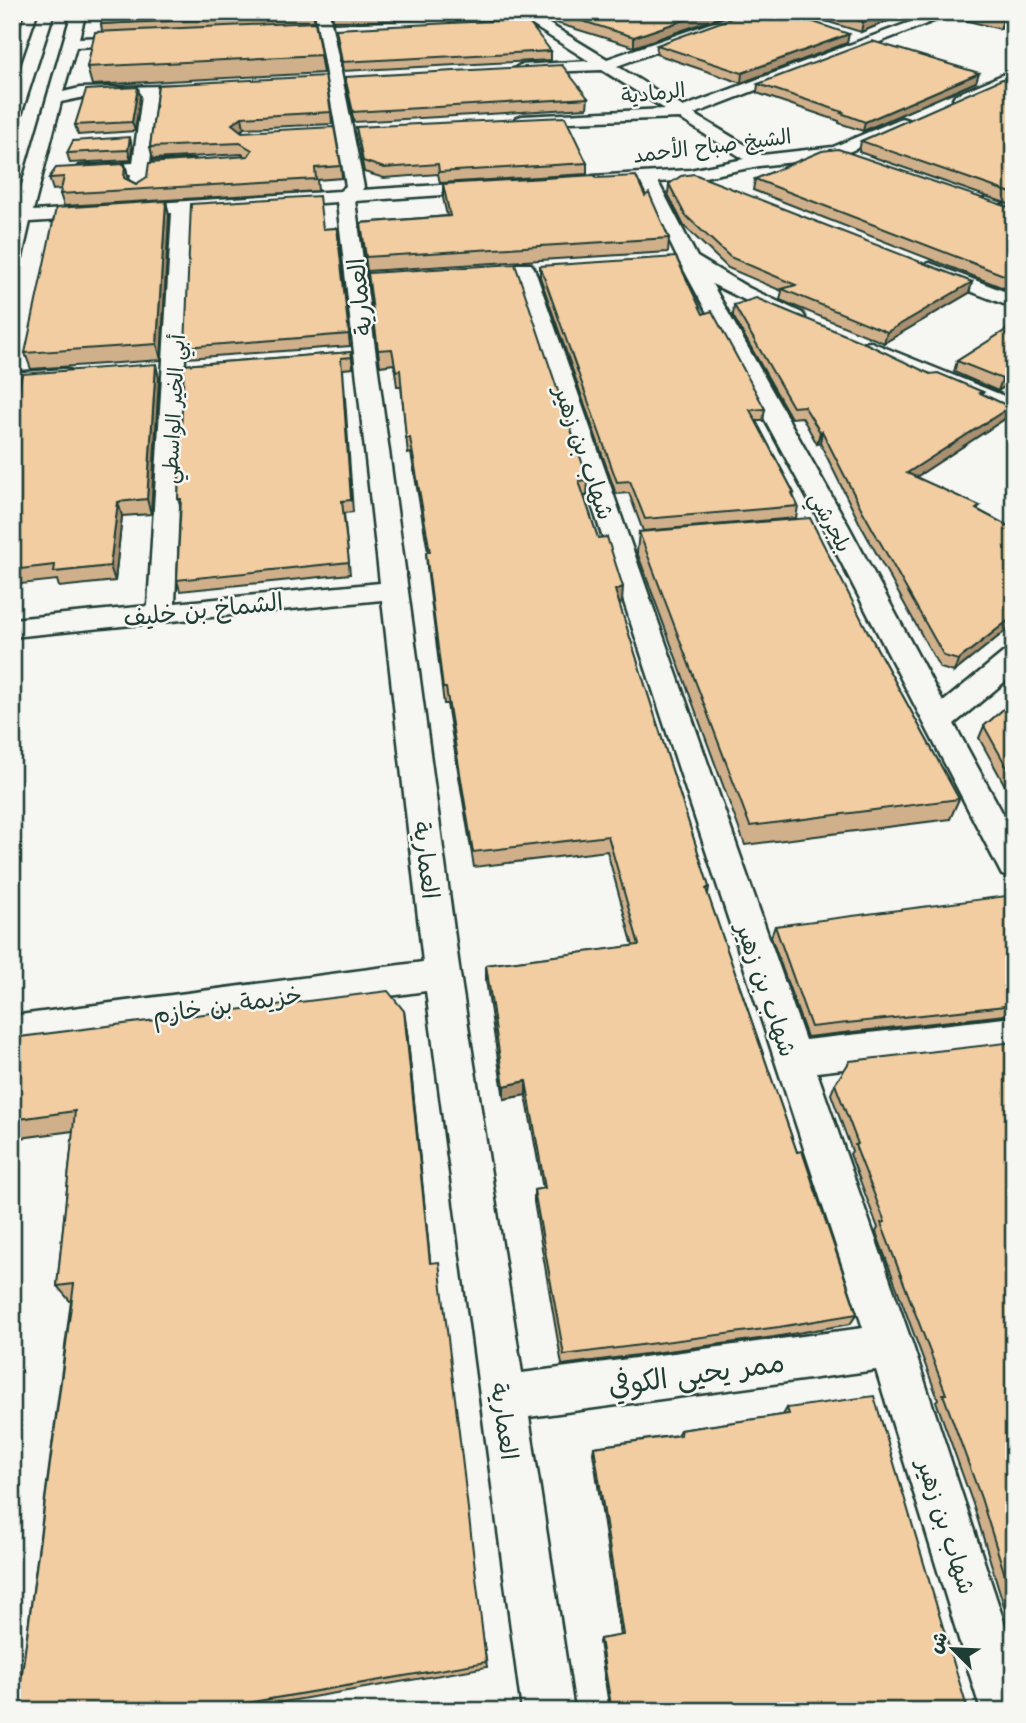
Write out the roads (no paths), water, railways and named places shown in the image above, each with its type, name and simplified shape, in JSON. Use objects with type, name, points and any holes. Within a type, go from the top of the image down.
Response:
[{"type":"street","points":[[12,118],[31,46],[47,12]]},
{"type":"street","points":[[12,257],[22,217],[47,172],[47,145],[56,98],[79,12]]},
{"type":"street","name":"العمارية","points":[[322,12],[355,187],[345,196],[364,279],[357,355],[395,590],[442,974],[548,1711]]},
{"type":"street","points":[[519,12],[759,161]]},
{"type":"street","points":[[470,24],[535,22],[563,12]]},
{"type":"street","points":[[510,70],[605,65],[757,12]]},
{"type":"street","name":"الرمادية","points":[[499,122],[681,113],[950,12]]},
{"type":"street","points":[[847,35],[898,51]]},
{"type":"street","points":[[71,43],[151,39]]},
{"type":"street","points":[[973,74],[1009,81]]},
{"type":"street","points":[[949,103],[1009,81]]},
{"type":"street","points":[[56,98],[79,93],[217,87]]},
{"type":"street","points":[[136,209],[139,168],[137,139],[151,90]]},
{"type":"street","name":"الشيخ صباح الأحمد","points":[[579,181],[690,175],[759,161],[837,152],[924,114]]},
{"type":"street","points":[[837,152],[862,160]]},
{"type":"street","points":[[47,172],[216,164]]},
{"type":"street","points":[[690,175],[726,189]]},
{"type":"street","name":"بلجرشي","points":[[647,177],[688,259],[835,525],[1014,866]]},
{"type":"street","points":[[22,217],[182,206],[245,195],[345,196],[510,186]]},
{"type":"street","points":[[1004,212],[979,203],[1014,190]]},
{"type":"street","name":"أبي الخير الواسطي","points":[[161,612],[182,206]]},
{"type":"street","points":[[660,260],[688,259],[716,280],[749,298],[813,324]]},
{"type":"street","points":[[911,261],[1014,302]]},
{"type":"street","name":"شهاب بن زهير","points":[[528,268],[631,543],[791,1058],[891,1346],[1007,1711]]},
{"type":"street","points":[[851,340],[1011,403]]},
{"type":"street","points":[[147,370],[201,366]]},
{"type":"street","points":[[12,380],[80,375]]},
{"type":"street","points":[[808,528],[835,525]]},
{"type":"street","name":"الشماخ بن خليف","points":[[12,628],[395,590]]},
{"type":"street","points":[[937,722],[1014,659]]},
{"type":"street","name":"خزيمة بن خازم","points":[[12,1032],[442,974]]},
{"type":"street","points":[[791,1058],[1014,1033]]},
{"type":"street","name":"ممر يحيى الكوفي","points":[[502,1398],[891,1346]]}]
